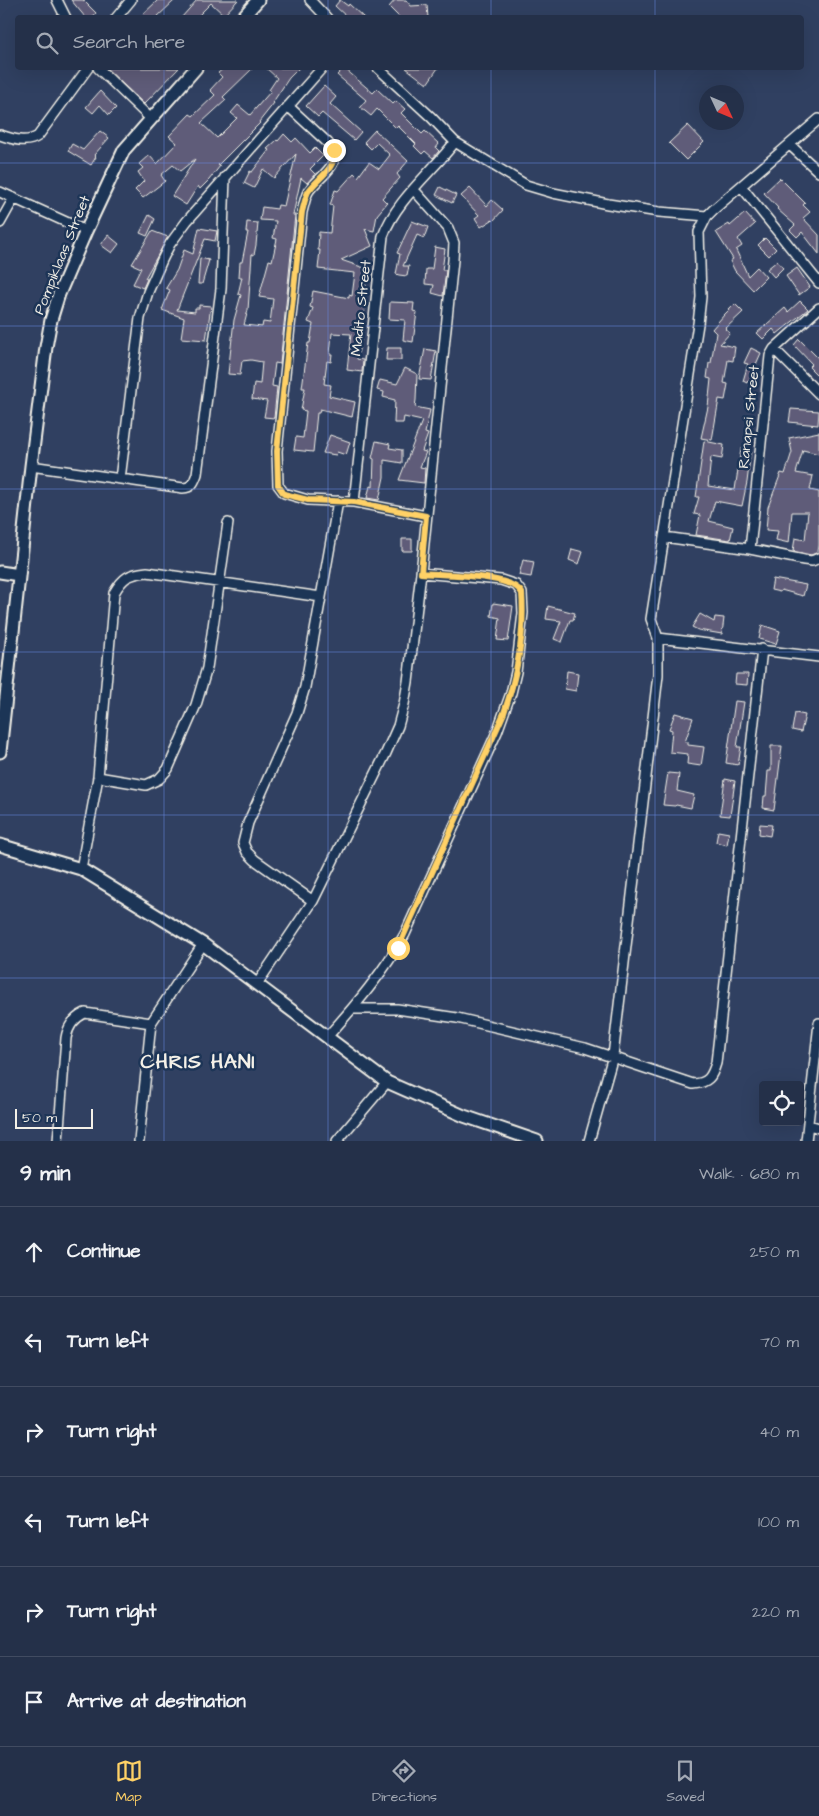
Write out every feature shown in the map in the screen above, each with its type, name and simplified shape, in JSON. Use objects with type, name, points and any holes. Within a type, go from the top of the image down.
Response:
[{"type":"street","points":[[57,0],[64,15]]},
{"type":"street","points":[[118,15],[131,0]]},
{"type":"street","points":[[245,15],[258,0]]},
{"type":"street","points":[[310,0],[324,15]]},
{"type":"street","points":[[0,136],[30,140],[38,136],[87,70]]},
{"type":"street","points":[[100,70],[150,118]]},
{"type":"street","name":"Pompiklaas Street","points":[[0,752],[31,466],[51,320],[59,294],[86,231],[124,150],[150,118],[194,70]]},
{"type":"street","points":[[120,479],[138,332],[148,292],[170,244],[186,221],[320,70]]},
{"type":"street","points":[[380,70],[455,142],[526,185],[608,204],[659,212],[707,216]]},
{"type":"street","points":[[288,106],[328,143],[334,150],[335,155],[331,166],[307,194],[302,212],[277,451],[278,485],[284,494],[296,498],[354,502],[426,516]]},
{"type":"street","points":[[589,1141],[613,1056],[658,675],[658,638],[651,618],[701,297],[699,232],[707,216],[819,119]]},
{"type":"street","name":"Madito Street","points":[[354,502],[383,236],[388,222],[455,142]]},
{"type":"street","points":[[790,145],[819,172]]},
{"type":"street","points":[[31,466],[183,488],[190,486],[195,479],[221,289],[225,177]]},
{"type":"street","points":[[741,186],[819,283]]},
{"type":"street","points":[[257,984],[312,901],[386,753],[398,726],[408,682],[454,260],[454,243],[448,228],[414,190]]},
{"type":"street","points":[[0,192],[86,231]]},
{"type":"street","points":[[0,223],[14,198]]},
{"type":"street","name":"Ranapsi Street","points":[[750,548],[769,363],[774,349],[819,308]]},
{"type":"street","points":[[774,349],[819,394]]},
{"type":"street","points":[[312,901],[254,860],[247,852],[243,843],[248,823],[297,713],[305,687],[338,501]]},
{"type":"street","points":[[98,777],[146,785],[159,779],[168,769],[202,689],[207,668],[228,523]]},
{"type":"street","points":[[664,537],[750,548],[804,560],[812,561],[819,558]]},
{"type":"street","points":[[0,572],[19,574]]},
{"type":"street","points":[[81,869],[98,777],[112,607],[114,593],[120,582],[127,576],[147,572],[321,597]]},
{"type":"street","points":[[327,1037],[353,1009],[387,964],[405,934],[497,732],[511,693],[516,672],[523,613],[520,589],[510,582],[501,580],[421,573]]},
{"type":"street","points":[[658,638],[819,656]]},
{"type":"street","points":[[353,1009],[397,1009],[431,1013],[585,1048],[693,1084],[705,1083],[711,1078],[716,1063],[762,649]]},
{"type":"street","points":[[0,845],[81,869],[203,944],[388,1082],[464,1116],[523,1139],[537,1141]]},
{"type":"street","points":[[138,1141],[151,1023],[203,944]]},
{"type":"street","points":[[58,1141],[66,1038],[71,1024],[77,1017],[92,1013],[151,1023]]},
{"type":"street","points":[[806,1141],[819,1023]]},
{"type":"street","points":[[338,1141],[388,1082]]},
{"type":"street","points":[[808,1125],[819,1128]]},
{"type":"building","points":[[71,0],[83,0],[96,13],[94,15],[84,15]]},
{"type":"building","points":[[158,0],[175,0],[159,15],[142,15]]},
{"type":"building","points":[[197,0],[238,0],[224,15],[211,3],[199,15],[184,15]]},
{"type":"building","points":[[340,0],[348,6],[349,4],[361,15],[345,15],[335,6]]},
{"type":"building","points":[[395,0],[406,0],[411,6],[427,5],[428,15],[397,15],[389,7]]},
{"type":"building","points":[[108,70],[177,70],[144,104]]},
{"type":"building","points":[[222,70],[251,70],[223,97],[226,100],[201,123],[217,138],[237,118],[231,113],[238,105],[250,115],[271,91],[269,90],[277,78],[268,70],[297,70],[289,78],[260,123],[218,165],[220,166],[209,180],[200,189],[198,186],[186,205],[172,196],[195,159],[180,171],[173,165],[161,175],[165,181],[143,198],[135,190],[144,181],[138,172],[143,168],[139,164],[149,155],[157,164],[177,143],[169,136],[190,114],[193,116],[215,95],[210,90],[222,77],[218,73]]},
{"type":"building","points":[[342,70],[346,70],[373,93],[377,89],[393,104],[396,101],[405,109],[401,113],[422,134],[425,131],[439,144],[436,148],[439,151],[433,158],[425,151],[422,154],[414,146],[416,144],[398,126],[396,128],[377,109],[371,116],[360,107],[366,100],[337,75]]},
{"type":"building","points":[[409,70],[437,70],[427,84]]},
{"type":"building","points":[[324,86],[336,97],[330,104],[361,132],[354,140],[322,113],[318,117],[306,106]]},
{"type":"building","points":[[100,91],[116,108],[109,115],[100,105],[93,113],[86,107]]},
{"type":"building","points":[[688,125],[704,142],[686,160],[669,143]]},
{"type":"building","points":[[375,130],[408,161],[397,174],[400,178],[382,198],[387,203],[377,215],[374,231],[365,229],[372,246],[341,260],[373,271],[373,274],[368,274],[366,280],[364,325],[357,359],[363,360],[362,372],[347,370],[351,334],[332,333],[331,362],[327,361],[324,384],[331,385],[329,396],[355,402],[352,417],[320,409],[319,413],[317,413],[313,452],[294,450],[296,437],[303,438],[306,411],[301,410],[305,388],[302,388],[308,343],[310,343],[313,324],[308,322],[313,308],[310,307],[313,291],[349,298],[349,295],[352,296],[355,273],[318,269],[319,232],[330,233],[333,206],[330,205],[335,190],[338,191],[354,173],[358,177],[369,162],[379,169],[390,155],[377,143],[371,149],[364,142]]},
{"type":"building","points":[[100,131],[109,138],[94,155],[96,157],[91,165],[68,151],[72,144],[83,150]]},
{"type":"building","points":[[284,134],[292,142],[296,138],[310,153],[315,148],[323,156],[310,169],[315,174],[307,183],[301,178],[293,215],[295,215],[280,364],[275,363],[272,386],[277,387],[274,418],[264,417],[267,401],[252,399],[254,383],[260,384],[262,362],[242,361],[240,375],[228,374],[234,320],[241,295],[238,294],[242,277],[239,277],[240,262],[242,262],[248,232],[246,232],[247,222],[258,223],[254,255],[252,254],[248,310],[244,325],[262,327],[263,322],[270,323],[273,299],[259,297],[269,260],[272,261],[277,239],[273,238],[276,221],[260,220],[262,207],[277,209],[278,205],[284,206],[296,154],[274,178],[263,169],[254,188],[244,183],[250,171],[252,172],[269,150],[267,149]]},
{"type":"building","points":[[780,178],[805,203],[803,205],[810,212],[803,218],[819,235],[819,254],[802,232],[797,237],[790,230],[795,225],[777,209],[764,193]]},
{"type":"building","points":[[440,187],[456,195],[452,203],[436,195]]},
{"type":"building","points":[[470,188],[487,206],[492,200],[503,210],[493,221],[481,227],[475,218],[479,215],[461,196]]},
{"type":"building","points":[[745,213],[755,224],[738,239],[742,246],[736,250],[748,276],[757,267],[766,277],[753,290],[735,271],[730,261],[733,259],[716,232],[729,224],[730,226]]},
{"type":"building","points":[[149,215],[155,219],[147,236],[140,233]]},
{"type":"building","points":[[412,221],[428,227],[424,238],[417,235],[403,266],[409,266],[407,276],[399,275],[396,274],[400,254],[397,253]]},
{"type":"building","points":[[199,228],[217,231],[215,241],[205,239],[177,310],[195,312],[195,308],[199,308],[199,305],[211,306],[206,340],[181,338],[184,318],[162,310],[170,290],[166,288],[177,270],[184,250],[193,254]]},
{"type":"building","points":[[152,231],[168,237],[145,278],[147,279],[143,288],[133,284],[141,268],[132,264]]},
{"type":"building","points":[[108,235],[119,244],[112,253],[101,245]]},
{"type":"building","points":[[765,238],[776,249],[769,256],[758,245]]},
{"type":"building","points":[[435,247],[445,249],[442,270],[446,270],[443,296],[432,293],[434,285],[425,284],[426,269],[432,269]]},
{"type":"building","points":[[200,258],[209,260],[202,284],[198,284]]},
{"type":"building","points":[[777,261],[783,268],[774,277],[767,269]]},
{"type":"building","points":[[797,268],[810,287],[799,295],[786,276]]},
{"type":"building","points":[[800,301],[808,309],[777,334],[773,329],[763,339],[757,333],[785,308],[788,312]]},
{"type":"building","points":[[390,302],[414,303],[413,311],[417,312],[413,342],[403,340],[405,320],[389,319]]},
{"type":"building","points":[[735,304],[743,312],[725,329],[730,333],[720,344],[735,347],[733,361],[728,360],[724,383],[728,384],[725,400],[719,399],[712,440],[701,438],[708,407],[711,379],[707,378],[709,363],[711,363],[716,333],[712,329]]},
{"type":"building","points":[[799,339],[819,357],[819,377],[809,367],[812,364],[794,345]]},
{"type":"building","points":[[387,348],[401,348],[401,360],[386,360]]},
{"type":"building","points":[[751,348],[761,353],[753,371],[757,373],[754,383],[748,381],[747,383],[743,381],[748,364],[744,363]]},
{"type":"building","points":[[425,349],[436,351],[431,380],[419,379]]},
{"type":"building","points":[[405,368],[417,374],[415,407],[430,410],[425,433],[428,434],[422,451],[426,452],[420,467],[425,468],[424,483],[399,480],[422,421],[404,417],[403,423],[394,423],[395,400],[383,397],[384,392],[377,390],[380,380],[397,384]]},
{"type":"building","points":[[791,409],[819,411],[818,425],[789,422]]},
{"type":"building","points":[[819,432],[819,454],[803,450],[796,473],[813,476],[810,490],[819,492],[819,545],[818,552],[811,555],[793,551],[795,538],[805,540],[808,512],[792,512],[789,543],[776,540],[778,531],[766,530],[768,507],[781,473],[785,474],[792,452],[789,438]]},
{"type":"building","points":[[330,435],[350,442],[346,455],[337,452],[336,455],[323,453]]},
{"type":"building","points":[[376,441],[390,444],[389,448],[402,450],[402,463],[384,460],[384,477],[379,500],[367,498],[370,486],[373,487],[374,459],[372,458]]},
{"type":"building","points":[[704,441],[724,445],[722,459],[711,457],[708,486],[735,490],[741,449],[751,450],[742,506],[715,501],[709,521],[733,527],[730,540],[696,535],[700,515],[694,514],[699,497],[696,497]]},
{"type":"building","points":[[402,539],[412,539],[412,551],[402,551]]},
{"type":"building","points":[[572,549],[583,552],[579,564],[569,560]]},
{"type":"building","points":[[523,560],[534,562],[531,577],[519,575]]},
{"type":"building","points":[[773,579],[806,585],[803,596],[781,590],[780,592],[771,590]]},
{"type":"building","points":[[493,603],[513,606],[508,641],[497,640],[500,618],[491,616]]},
{"type":"building","points":[[548,606],[575,613],[573,620],[570,620],[562,642],[554,639],[561,621],[546,619]]},
{"type":"building","points":[[700,614],[714,622],[715,617],[724,618],[722,634],[698,630],[692,627]]},
{"type":"building","points":[[762,625],[780,631],[776,644],[759,639]]},
{"type":"building","points":[[567,671],[578,673],[576,691],[565,689]]},
{"type":"building","points":[[736,674],[748,674],[747,685],[735,684]]},
{"type":"building","points":[[735,701],[744,702],[737,747],[741,747],[738,765],[726,763]]},
{"type":"building","points":[[675,713],[693,718],[685,742],[688,742],[688,745],[704,747],[701,766],[687,764],[688,754],[670,752],[672,730],[669,729]]},
{"type":"building","points":[[795,713],[805,715],[801,732],[792,730]]},
{"type":"building","points":[[771,746],[782,746],[774,810],[763,808],[768,771],[771,771]]},
{"type":"building","points":[[668,773],[679,774],[677,791],[694,795],[691,808],[663,805]]},
{"type":"building","points":[[725,779],[735,781],[730,816],[720,815]]},
{"type":"building","points":[[760,824],[772,825],[770,836],[759,834]]},
{"type":"building","points":[[718,831],[729,833],[727,845],[716,842]]},
{"type":"district","name":"CHRIS HANI","points":[[198,1062]]},
{"type":"route","points":[[334,150],[335,155],[331,166],[307,194],[302,212],[277,451],[278,485],[284,494],[296,498],[354,502],[426,516],[421,573],[501,580],[516,585],[522,593],[523,613],[516,672],[511,693],[497,732],[398,948]]}]
